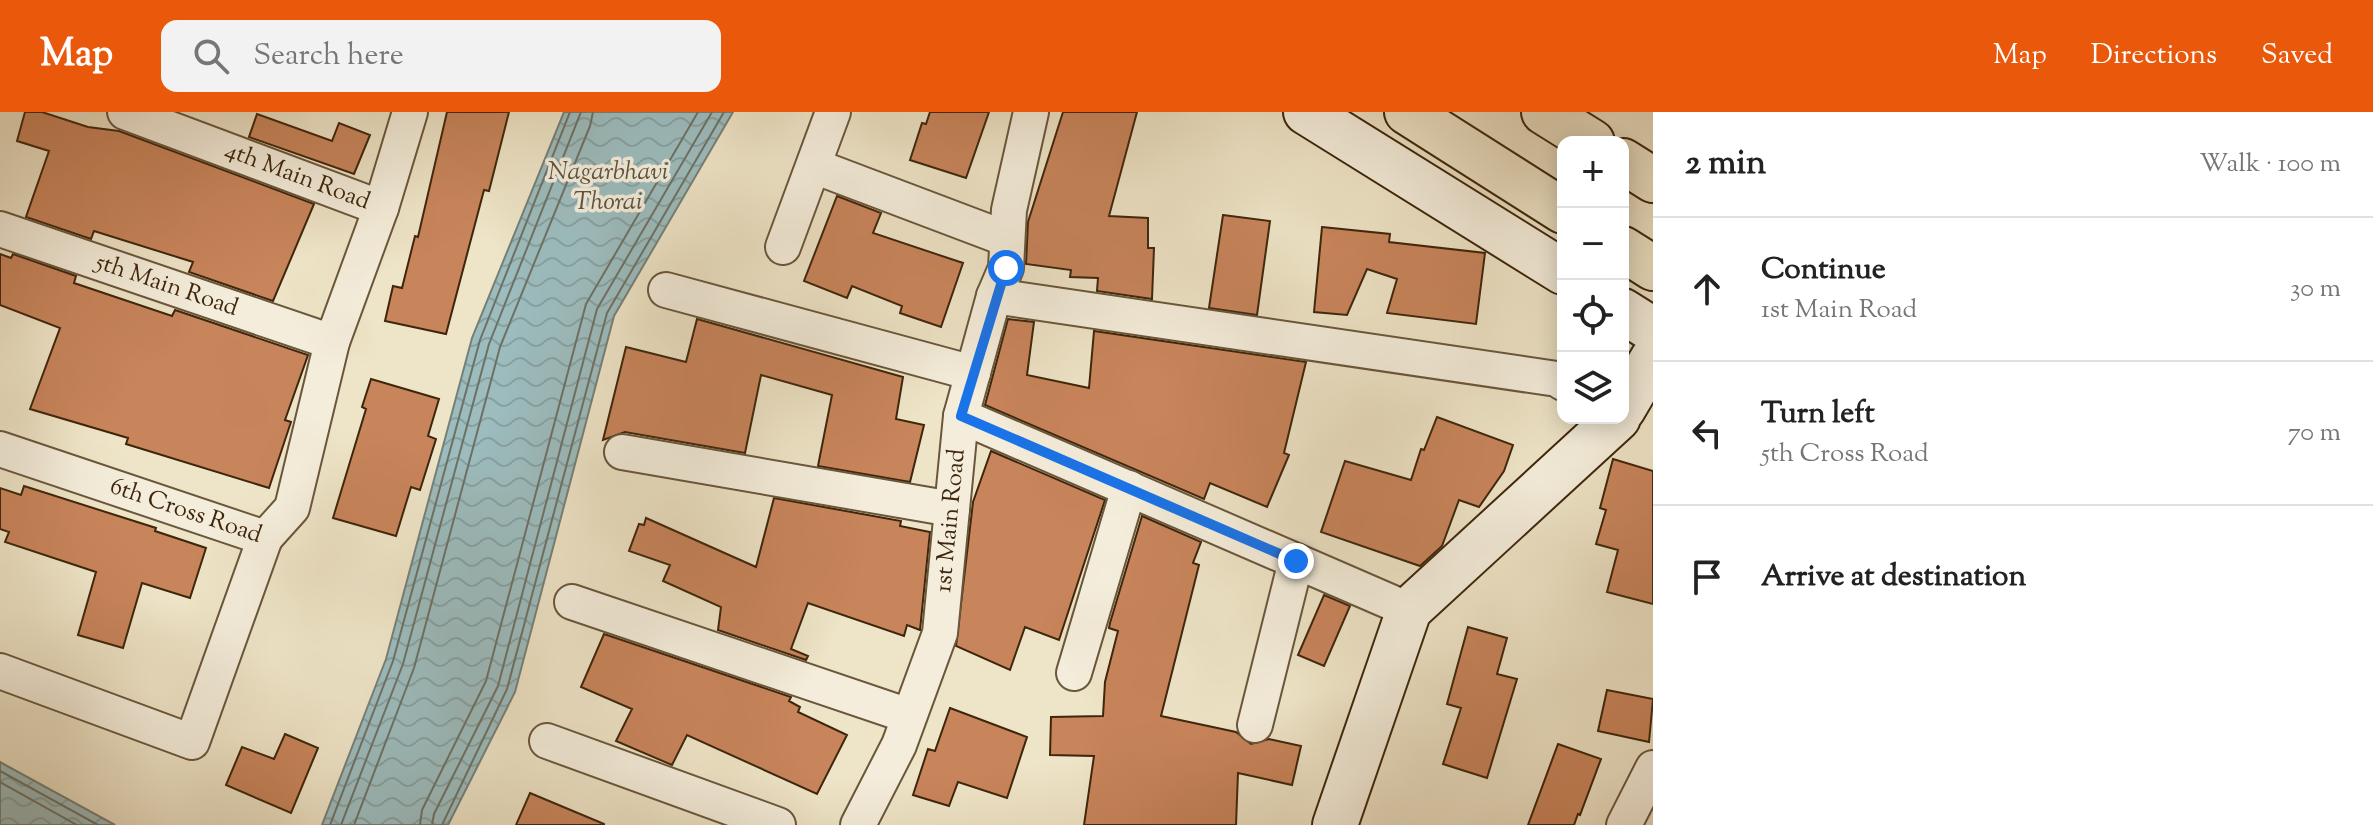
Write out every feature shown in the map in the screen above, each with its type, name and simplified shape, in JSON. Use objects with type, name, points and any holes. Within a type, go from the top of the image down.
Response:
[{"type":"highway","points":[[1407,112],[1558,208]]},
{"type":"highway","points":[[1551,114],[1583,136]]},
{"type":"highway","points":[[1629,165],[1653,180]]},
{"type":"highway","points":[[1629,253],[1653,268]]},
{"type":"street","name":"4th Main Road","points":[[125,112],[182,122],[381,208]]},
{"type":"street","name":"6th Cross Road","points":[[0,449],[265,538],[292,508],[332,342],[381,208],[410,112]]},
{"type":"street","points":[[783,247],[833,112]]},
{"type":"street","name":"1st Main Road","points":[[858,825],[899,745],[940,633],[961,416],[994,296],[1006,268],[1009,210],[1031,112]]},
{"type":"street","points":[[1306,112],[1557,268]]},
{"type":"street","points":[[814,166],[1007,239]]},
{"type":"street","name":"5th Main Road","points":[[0,229],[332,342]]},
{"type":"street","points":[[666,290],[973,373]]},
{"type":"street","points":[[994,296],[1557,379]]},
{"type":"street","points":[[1629,315],[1653,330]]},
{"type":"street","points":[[1629,398],[1653,358]]},
{"type":"street","points":[[961,416],[1409,610]]},
{"type":"street","points":[[1335,825],[1409,610],[1609,424]]},
{"type":"street","points":[[622,452],[952,509]]},
{"type":"street","points":[[1074,673],[1129,488]]},
{"type":"street","points":[[0,671],[192,742],[265,538]]},
{"type":"street","points":[[1255,725],[1296,561]]},
{"type":"street","points":[[572,602],[909,716]]},
{"type":"street","points":[[547,741],[778,825]]},
{"type":"street","points":[[1624,825],[1653,768]]},
{"type":"water","name":"Nagarbhavi Thorai","points":[[564,112],[733,112],[614,316],[515,692],[448,825],[322,825],[386,659],[472,338]]},
{"type":"water","points":[[0,762],[115,825],[0,825]]},
{"type":"building","points":[[25,112],[42,112],[88,127],[119,131],[314,204],[273,301],[189,272],[193,262],[94,231],[91,239],[26,217],[49,151],[17,141]]},
{"type":"building","points":[[447,112],[509,112],[489,191],[484,190],[446,334],[385,321],[393,286],[402,288],[415,236],[418,237]]},
{"type":"building","points":[[930,112],[989,112],[966,178],[910,160],[922,123],[926,124]]},
{"type":"building","points":[[1063,112],[1137,112],[1109,216],[1148,218],[1148,248],[1154,248],[1152,299],[1097,291],[1098,278],[1070,277],[1071,270],[1026,264],[1028,222]]},
{"type":"building","points":[[257,114],[332,141],[339,123],[370,135],[354,174],[249,137]]},
{"type":"building","points":[[837,196],[881,213],[873,233],[963,263],[941,327],[900,313],[902,306],[852,286],[847,298],[804,281]]},
{"type":"building","points":[[1223,215],[1270,221],[1257,315],[1209,308]]},
{"type":"building","points":[[1322,227],[1390,234],[1389,242],[1485,253],[1476,324],[1387,313],[1397,279],[1367,269],[1347,315],[1314,312]]},
{"type":"building","points":[[0,254],[11,258],[13,254],[76,276],[74,283],[172,316],[175,310],[308,355],[285,420],[291,422],[269,488],[126,444],[128,438],[30,409],[60,328],[0,305]]},
{"type":"building","points":[[697,319],[903,377],[896,419],[924,425],[910,482],[818,466],[832,395],[761,375],[745,453],[625,432],[603,440],[626,347],[686,362]]},
{"type":"building","points":[[1008,319],[1034,322],[1027,375],[1089,388],[1094,331],[1306,362],[1284,453],[1289,455],[1267,507],[1210,483],[1204,499],[985,405]]},
{"type":"building","points":[[371,379],[439,399],[428,436],[436,439],[420,490],[411,487],[396,536],[333,518],[366,409],[362,407]]},
{"type":"building","points":[[1437,417],[1513,445],[1504,471],[1479,507],[1459,500],[1442,546],[1420,566],[1321,532],[1345,461],[1411,480],[1421,449],[1424,450]]},
{"type":"building","points":[[991,451],[1105,500],[1059,640],[1025,627],[1010,670],[956,646],[973,502]]},
{"type":"building","points":[[1613,459],[1653,471],[1653,604],[1607,592],[1618,550],[1596,544],[1606,510],[1600,508]]},
{"type":"building","points":[[24,486],[156,528],[155,531],[206,548],[190,598],[142,583],[123,648],[78,635],[96,572],[5,542],[9,532],[0,529],[0,488],[21,495]]},
{"type":"building","points":[[774,498],[901,521],[900,526],[930,532],[920,630],[907,625],[904,636],[808,603],[791,649],[808,656],[806,660],[718,630],[721,607],[663,581],[670,565],[629,551],[639,524],[644,525],[646,518],[756,567]]},
{"type":"building","points":[[1142,516],[1201,542],[1193,563],[1199,565],[1161,716],[1236,732],[1251,744],[1269,739],[1301,746],[1292,785],[1238,773],[1236,825],[1084,825],[1094,756],[1050,755],[1051,717],[1103,716],[1105,682],[1118,631],[1109,628]]},
{"type":"building","points":[[1324,595],[1350,606],[1324,666],[1298,655]]},
{"type":"building","points":[[1468,627],[1507,638],[1497,674],[1517,679],[1487,778],[1443,764],[1461,708],[1447,704]]},
{"type":"building","points":[[604,634],[791,697],[789,701],[800,707],[798,712],[847,735],[817,794],[687,735],[672,765],[616,741],[632,709],[581,687]]},
{"type":"building","points":[[1607,690],[1653,699],[1649,742],[1598,731]]},
{"type":"building","points":[[950,708],[1027,737],[1007,798],[958,782],[949,806],[913,795],[928,749],[935,751]]},
{"type":"building","points":[[285,734],[318,748],[291,813],[226,785],[242,747],[274,759]]},
{"type":"building","points":[[1558,744],[1601,759],[1574,825],[1528,825]]},
{"type":"building","points":[[530,793],[604,824],[604,825],[516,825]]},
{"type":"route","points":[[1006,268],[994,296],[961,416],[1296,561]]}]
